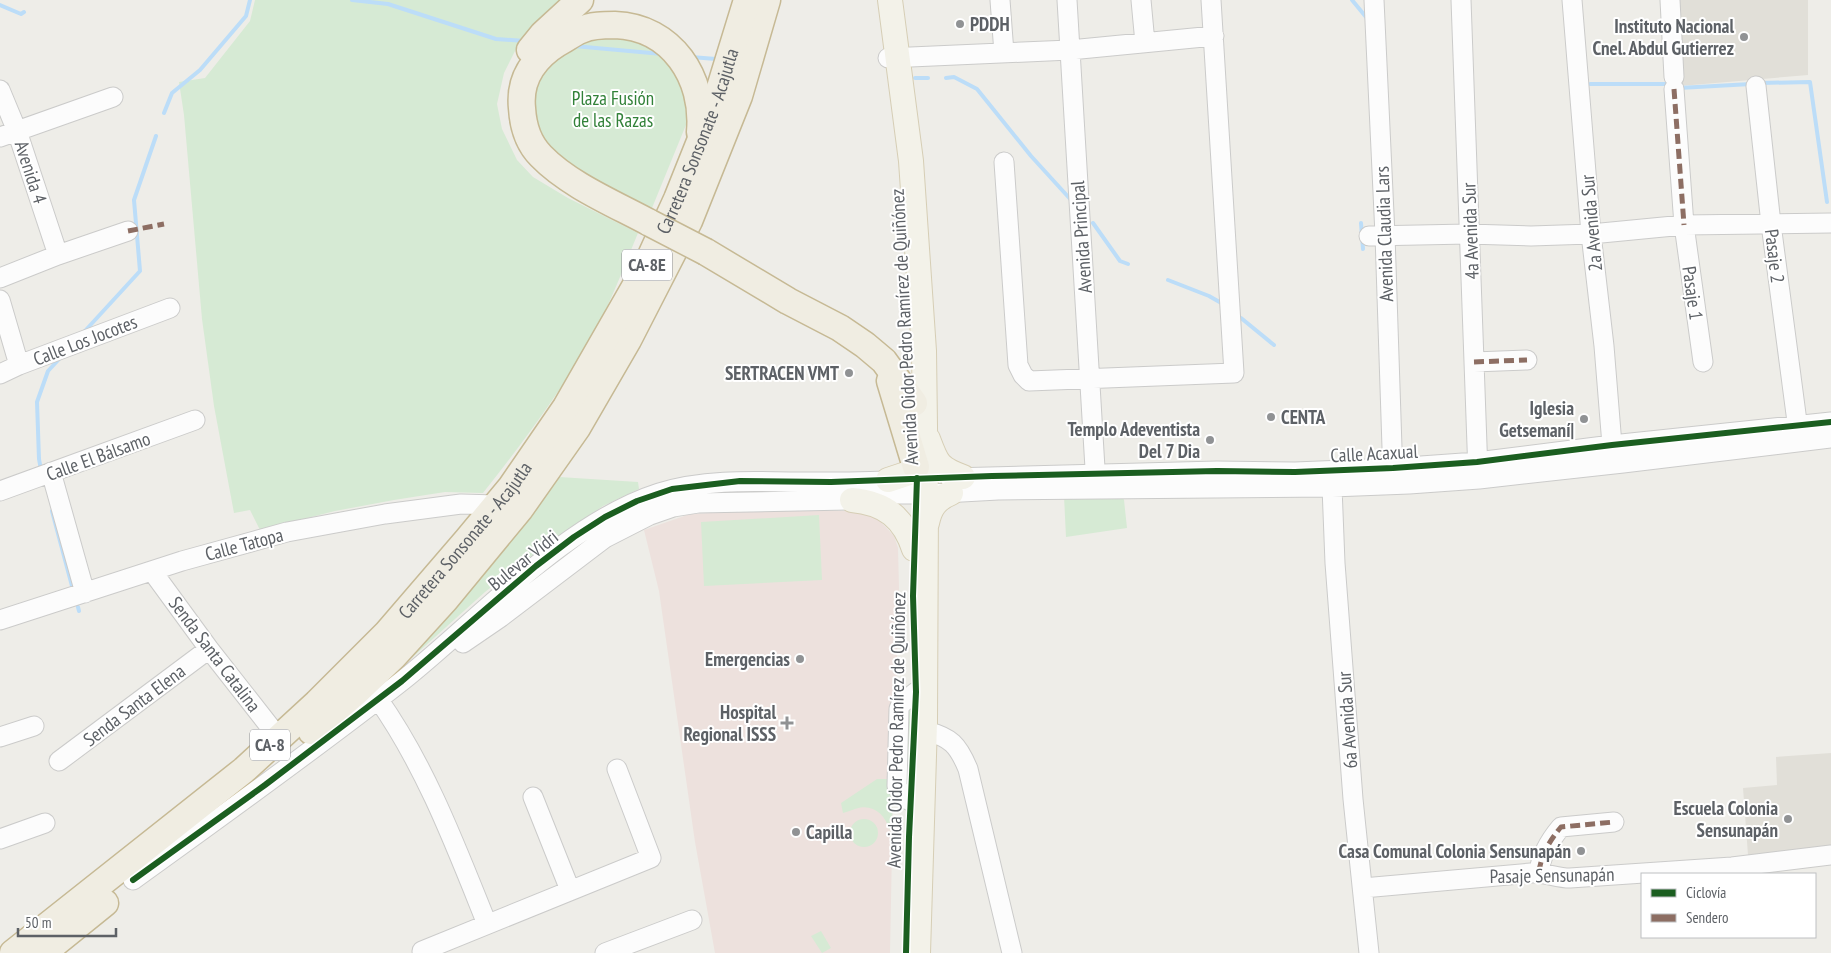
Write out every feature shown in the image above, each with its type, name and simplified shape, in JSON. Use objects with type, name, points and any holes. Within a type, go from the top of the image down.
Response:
[{"type":"highway","points":[[580,0],[543,34],[520,64],[513,79],[509,103],[514,127],[532,161],[544,172],[598,202],[650,223]]},
{"type":"highway","name":"Carretera Sonsonate - Acajutla","points":[[12,953],[244,770],[352,669],[387,633],[521,473],[566,407],[644,271],[677,199],[714,104],[747,0]]},
{"type":"highway","name":"Carretera Sonsonate - Acajutla","points":[[43,953],[304,737],[382,668],[445,600],[520,509],[577,428],[628,340],[689,221],[739,96],[767,0]]},
{"type":"highway","points":[[677,199],[700,132],[701,118],[694,84],[685,65],[675,51],[660,38],[639,28],[606,25],[582,29],[551,48],[536,60],[526,76],[521,103],[528,137],[540,155],[567,178],[706,252],[788,301],[840,328],[865,345],[884,362],[914,403]]},
{"type":"highway","points":[[884,362],[920,482]]},
{"type":"main road","points":[[881,0],[893,57],[920,482]]},
{"type":"main road","name":"Avenida Oidor Pedro Ramírez de Quiñónez","points":[[890,0],[893,57],[911,161],[924,351],[925,431],[914,549],[913,596],[916,692],[910,801],[906,953]]},
{"type":"main road","points":[[925,431],[940,465],[948,472],[957,485],[931,507],[926,527]]},
{"type":"main road","points":[[888,480],[908,473],[920,482]]},
{"type":"main road","name":"Avenida Oidor Pedro Ramírez de Quiñónez","points":[[918,953],[925,731],[926,527],[920,482]]},
{"type":"main road","points":[[845,500],[877,505],[890,512],[906,529],[914,549]]},
{"type":"street","points":[[1000,0],[1004,53]]},
{"type":"street","name":"Avenida Principal","points":[[1067,0],[1096,482]]},
{"type":"street","points":[[1141,0],[1145,43]]},
{"type":"street","points":[[1004,162],[1020,370],[1029,380],[1234,373],[1212,0]]},
{"type":"street","name":"Avenida Claudia Lars","points":[[1374,0],[1377,236],[1393,476]]},
{"type":"street","name":"4a Avenida Sur","points":[[1461,0],[1478,470]]},
{"type":"street","name":"2a Avenida Sur","points":[[1572,0],[1591,234],[1604,346],[1612,445]]},
{"type":"street","name":"Pasaje 1","points":[[1670,0],[1684,225],[1703,362]]},
{"type":"street","points":[[893,57],[1070,50],[1214,36]]},
{"type":"street","name":"Pasaje 2","points":[[1756,86],[1771,224],[1798,434]]},
{"type":"street","name":"Avenida 4","points":[[0,90],[9,134],[58,255]]},
{"type":"street","points":[[9,134],[113,98]]},
{"type":"street","points":[[1377,236],[1470,234],[1531,236],[1591,234],[1684,225],[1831,223]]},
{"type":"street","points":[[0,278],[58,255],[128,231]]},
{"type":"street","points":[[0,300],[19,365]]},
{"type":"street","name":"Calle Los Jocotes","points":[[0,374],[19,365],[170,308]]},
{"type":"street","points":[[1474,362],[1527,360]]},
{"type":"street","name":"Calle El Bálsamo","points":[[0,491],[195,420]]},
{"type":"street","name":"Calle Acaxual","points":[[1096,482],[1332,487],[1393,476],[1478,470],[1603,465],[1798,434],[1831,422]]},
{"type":"street","name":"Calle Acaxual","points":[[1478,470],[1612,445],[1798,434],[1831,438]]},
{"type":"street","points":[[1603,465],[1608,462],[1608,451],[1612,445],[1616,450],[1619,461],[1623,463]]},
{"type":"street","name":"Calle Acaxual","points":[[920,482],[998,490],[1096,482],[1332,470],[1393,476]]},
{"type":"street","name":"Calle Acaxual","points":[[1332,470],[1336,475],[1332,487]]},
{"type":"street","points":[[44,475],[85,593]]},
{"type":"street","name":"Bulevar Vidri","points":[[402,681],[536,566],[574,537],[605,517],[637,501],[672,489],[740,481],[831,482],[888,480]]},
{"type":"street","name":"Bulevar Vidri","points":[[402,681],[501,617],[605,538],[650,515],[673,507],[698,502],[845,500],[850,494],[920,482]]},
{"type":"street","name":"6a Avenida Sur","points":[[1332,487],[1335,563],[1346,719],[1353,807],[1369,953]]},
{"type":"street","name":"Calle Tatopa","points":[[0,620],[182,561],[297,530],[385,514],[461,504],[496,505]]},
{"type":"street","name":"Senda Santa Catalina","points":[[152,571],[278,737]]},
{"type":"street","name":"Senda Santa Elena","points":[[59,761],[209,648]]},
{"type":"street","points":[[133,880],[265,785],[402,681]]},
{"type":"street","points":[[378,698],[407,742],[456,845],[487,924]]},
{"type":"street","points":[[0,737],[34,726]]},
{"type":"street","points":[[925,731],[941,734],[948,738],[963,756],[968,769],[1012,953]]},
{"type":"street","points":[[423,952],[651,858],[617,769]]},
{"type":"street","points":[[533,797],[570,890]]},
{"type":"street","points":[[1539,872],[1541,861],[1552,837],[1561,827],[1614,822]]},
{"type":"street","points":[[0,839],[46,823]]},
{"type":"street","name":"Pasaje Sensunapán","points":[[1362,888],[1539,872],[1570,878],[1732,866],[1831,855]]},
{"type":"street","points":[[605,953],[692,920]]},
{"type":"shaded area","name":"Instituto Nacional Cnel. Abdul Gutierrez","points":[[1679,0],[1808,0],[1808,75],[1680,86]]},
{"type":"shaded area","name":"Hospital Regional ISSS","points":[[777,510],[859,511],[878,519],[894,536],[898,548],[899,588],[890,953],[715,953],[695,842],[659,591],[644,530],[690,514]]},
{"type":"shaded area","name":"Escuela Colonia Sensunapán","points":[[1831,753],[1831,851],[1748,855],[1743,788],[1777,785],[1776,757]]},
{"type":"green space","points":[[255,0],[563,0],[516,49],[504,73],[497,104],[502,129],[517,160],[533,177],[568,198],[638,233],[610,301],[590,341],[539,419],[483,493],[445,492],[394,500],[335,511],[260,530],[250,510],[234,513],[214,406],[202,319],[184,115],[179,82],[205,78],[250,21]]},
{"type":"green space","name":"Plaza Fusión de las Razas","points":[[587,37],[628,37],[652,48],[673,68],[688,102],[688,120],[652,208],[561,164],[548,154],[532,115],[536,88],[550,61]]},
{"type":"green space","points":[[559,477],[638,482],[639,489],[603,506],[523,562],[485,592],[395,673]]},
{"type":"green space","points":[[1064,496],[1122,496],[1127,528],[1066,537]]},
{"type":"green space","points":[[819,515],[822,580],[704,586],[701,522]]},
{"type":"green space","points":[[914,699],[908,790],[904,792],[901,711]]},
{"type":"green space","points":[[877,779],[893,779],[892,830],[889,829],[881,814],[867,807],[843,813],[841,803]]},
{"type":"green space","points":[[864,819],[874,823],[878,833],[874,843],[864,847],[854,843],[850,833],[854,823]]},
{"type":"green space","points":[[821,931],[831,948],[822,953],[811,936]]},
{"type":"waterway","points":[[164,113],[172,93],[200,70],[246,16],[250,0]]},
{"type":"waterway","points":[[352,0],[388,4],[496,39],[525,41]]},
{"type":"waterway","points":[[1352,0],[1366,17]]},
{"type":"waterway","points":[[0,5],[21,14],[24,12]]},
{"type":"waterway","points":[[574,46],[662,54]]},
{"type":"waterway","points":[[691,57],[716,59]]},
{"type":"waterway","points":[[946,78],[954,77],[977,89],[1031,156],[1072,201]]},
{"type":"waterway","points":[[915,78],[928,78]]},
{"type":"waterway","points":[[1761,83],[1810,82],[1827,202]]},
{"type":"waterway","points":[[1590,84],[1669,84]]},
{"type":"waterway","points":[[1679,88],[1751,84]]},
{"type":"waterway","points":[[84,332],[140,271],[134,200],[156,136]]},
{"type":"waterway","points":[[1093,223],[1120,261],[1128,264]]},
{"type":"waterway","points":[[1361,223],[1363,249]]},
{"type":"waterway","points":[[1168,280],[1209,296],[1223,304]]},
{"type":"waterway","points":[[1241,318],[1274,345]]},
{"type":"waterway","points":[[41,470],[37,402],[48,371],[61,357]]},
{"type":"waterway","points":[[52,511],[72,586]]},
{"type":"waterway","points":[[78,607],[79,611]]},
{"type":"marked path","points":[[1674,89],[1684,225]]},
{"type":"marked path","points":[[128,231],[164,224]]},
{"type":"marked path","points":[[1474,362],[1527,360]]},
{"type":"marked path","points":[[1539,872],[1547,848],[1561,827],[1614,822]]},
{"type":"cycle path","points":[[133,880],[265,785],[402,681],[536,566],[574,537],[605,517],[637,501],[672,489],[740,481],[831,482],[992,476],[1217,471],[1295,472],[1393,468],[1477,462],[1612,445],[1831,422]]},
{"type":"cycle path","points":[[906,953],[916,692],[913,596],[917,478]]},
{"type":"place","name":"PDDH","points":[[960,24]]},
{"type":"place","name":"Instituto Nacional Cnel. Abdul Gutierrez","points":[[1744,37]]},
{"type":"place","name":"SERTRACEN VMT","points":[[849,373]]},
{"type":"place","name":"CENTA","points":[[1271,417]]},
{"type":"place","name":"Iglesia Getsemaní|","points":[[1584,419]]},
{"type":"place","name":"Templo Adeventista Del 7 Dia","points":[[1210,440]]},
{"type":"place","name":"Emergencias","points":[[800,659]]},
{"type":"place","name":"Hospital Regional ISSS","points":[[787,723]]},
{"type":"place","name":"Escuela Colonia Sensunapán","points":[[1788,819]]},
{"type":"place","name":"Capilla","points":[[796,832]]},
{"type":"place","name":"Casa Comunal Colonia Sensunapán","points":[[1581,851]]}]
